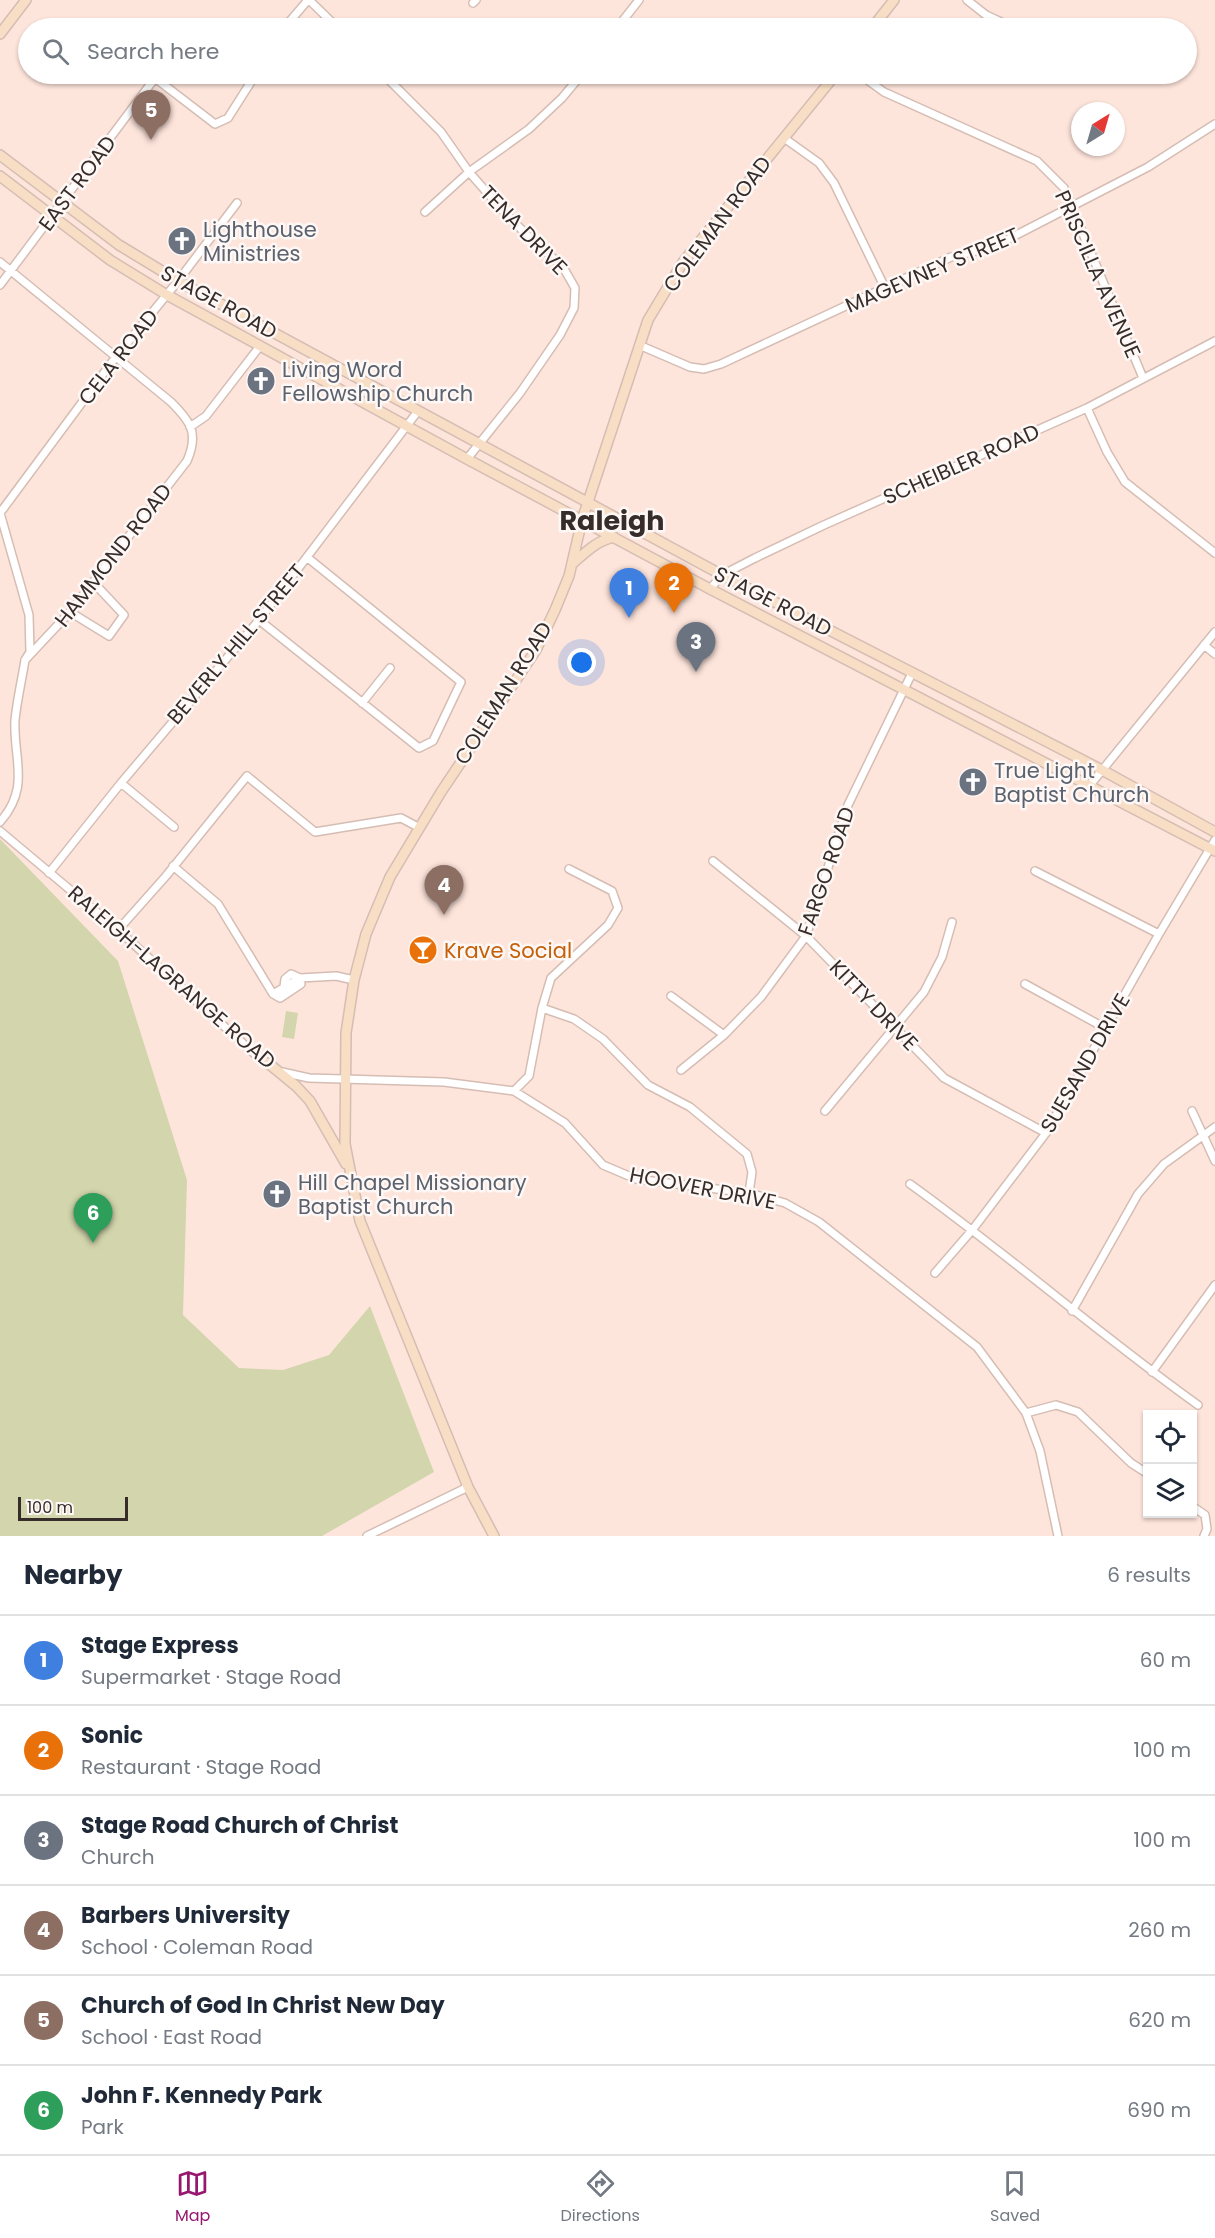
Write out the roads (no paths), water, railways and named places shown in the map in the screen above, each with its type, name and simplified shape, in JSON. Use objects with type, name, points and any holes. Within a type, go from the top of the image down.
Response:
[{"type":"main road","points":[[0,34],[26,0]]},
{"type":"main road","points":[[880,18],[894,0]]},
{"type":"main road","name":"COLEMAN ROAD","points":[[344,1080],[346,1033],[354,980],[366,934],[390,878],[418,827],[536,650],[555,610],[572,564],[582,520],[648,320],[683,262],[828,84]]},
{"type":"main road","name":"STAGE ROAD","points":[[0,155],[120,245],[178,281],[722,575],[1102,771],[1215,832]]},
{"type":"main road","name":"STAGE ROAD","points":[[0,176],[110,260],[167,295],[407,427],[710,589],[1213,846]]},
{"type":"main road","points":[[572,564],[601,540],[614,537]]},
{"type":"main road","points":[[268,1063],[310,1101],[350,1173]]},
{"type":"main road","points":[[344,1080],[345,1144],[360,1221],[468,1487],[494,1536]]},
{"type":"street","points":[[294,18],[309,0],[328,18]]},
{"type":"street","points":[[625,18],[639,0]]},
{"type":"street","points":[[967,0],[992,18]]},
{"type":"street","name":"EAST ROAD","points":[[0,285],[63,204],[151,84]]},
{"type":"street","name":"EAST ROAD","points":[[163,84],[215,124],[228,118],[250,84]]},
{"type":"street","name":"TENA DRIVE","points":[[393,84],[441,132],[468,172],[526,234],[563,267],[575,288],[574,308],[560,335],[520,393],[467,459]]},
{"type":"street","points":[[425,212],[468,172],[529,129],[574,84]]},
{"type":"street","name":"PRISCILLA AVENUE","points":[[873,84],[884,92],[1037,161],[1064,188],[1143,378]]},
{"type":"street","name":"MAGEVNEY STREET","points":[[639,345],[690,367],[704,369],[721,364],[951,257],[993,247],[1148,167],[1215,124]]},
{"type":"street","points":[[784,138],[819,163],[834,183],[885,288]]},
{"type":"street","name":"CELA ROAD","points":[[0,513],[115,358],[167,295],[237,203]]},
{"type":"street","points":[[0,262],[171,402],[188,419],[190,427],[206,416],[260,346]]},
{"type":"street","name":"SCHEIBLER ROAD","points":[[710,589],[722,575],[819,528],[1087,408],[1215,340]]},
{"type":"street","points":[[1087,408],[1107,452],[1125,482],[1215,554]]},
{"type":"street","name":"BEVERLY HILL STREET","points":[[49,873],[121,783],[259,620],[418,411]]},
{"type":"street","name":"HAMMOND ROAD","points":[[25,660],[94,583],[188,461],[194,444],[190,427]]},
{"type":"street","points":[[0,513],[29,615],[30,652],[25,660],[15,721],[19,759],[17,792],[9,812],[0,822]]},
{"type":"street","points":[[259,620],[419,748],[433,741],[461,682],[308,558]]},
{"type":"street","points":[[70,612],[109,636],[124,615],[94,583]]},
{"type":"street","points":[[1090,784],[1215,632]]},
{"type":"street","points":[[1204,645],[1215,654]]},
{"type":"street","points":[[362,703],[390,668]]},
{"type":"street","name":"FARGO ROAD","points":[[681,1070],[724,1035],[761,997],[806,936],[848,805],[912,673]]},
{"type":"street","points":[[118,930],[247,776],[315,832],[402,818],[418,827]]},
{"type":"street","points":[[121,783],[174,827]]},
{"type":"street","name":"RALEIGH-LAGRANGE ROAD","points":[[0,831],[118,930],[258,1057],[287,1074],[344,1080]]},
{"type":"street","name":"SUESAND DRIVE","points":[[935,1273],[973,1229],[1047,1133],[1159,934],[1213,846]]},
{"type":"street","name":"KITTY DRIVE","points":[[713,861],[806,936],[944,1078],[1047,1133]]},
{"type":"street","points":[[173,866],[218,904],[273,994],[280,998],[289,993],[302,984],[300,978]]},
{"type":"street","points":[[514,1091],[529,1076],[542,1008],[551,978],[608,925],[618,908],[612,891],[569,869]]},
{"type":"street","points":[[1035,871],[1159,934]]},
{"type":"street","points":[[825,1111],[924,992],[942,957],[952,922]]},
{"type":"street","points":[[273,994],[284,987],[285,979],[291,974],[300,978],[336,976],[354,980]]},
{"type":"street","points":[[1025,984],[1105,1028]]},
{"type":"street","points":[[671,996],[724,1035]]},
{"type":"street","points":[[542,1008],[574,1019],[603,1039],[648,1085],[690,1107],[747,1154],[752,1172],[749,1193]]},
{"type":"street","name":"HOOVER DRIVE","points":[[344,1080],[444,1082],[514,1091],[565,1123],[603,1165],[636,1179],[749,1193],[785,1203],[819,1222],[977,1347],[1026,1413],[1040,1451],[1058,1536]]},
{"type":"street","points":[[1191,1111],[1215,1161]]},
{"type":"street","points":[[1072,1311],[1138,1194],[1164,1164],[1215,1127]]},
{"type":"street","points":[[910,1184],[973,1229],[1072,1311],[1198,1406]]},
{"type":"street","points":[[1152,1372],[1215,1285]]},
{"type":"street","points":[[1026,1413],[1056,1405],[1078,1412],[1143,1470]]},
{"type":"street","points":[[367,1536],[468,1487]]},
{"type":"street","points":[[1197,1509],[1205,1515],[1208,1529],[1204,1536]]},
{"type":"place","name":"Church of God In Christ New Day","points":[[151,140]]},
{"type":"place","name":"Lighthouse Ministries","points":[[182,241]]},
{"type":"place","name":"Living Word Fellowship Church","points":[[261,381]]},
{"type":"place","name":"Sonic","points":[[674,613]]},
{"type":"place","name":"Stage Express","points":[[629,618]]},
{"type":"place","name":"Stage Road Church of Christ","points":[[696,672]]},
{"type":"place","name":"True Light Baptist Church","points":[[973,782]]},
{"type":"place","name":"Barbers University","points":[[444,915]]},
{"type":"place","name":"Krave Social","points":[[423,950]]},
{"type":"place","name":"Hill Chapel Missionary Baptist Church","points":[[277,1194]]},
{"type":"place","name":"John F. Kennedy Park","points":[[93,1243]]},
{"type":"district","name":"Raleigh","points":[[612,520]]}]
